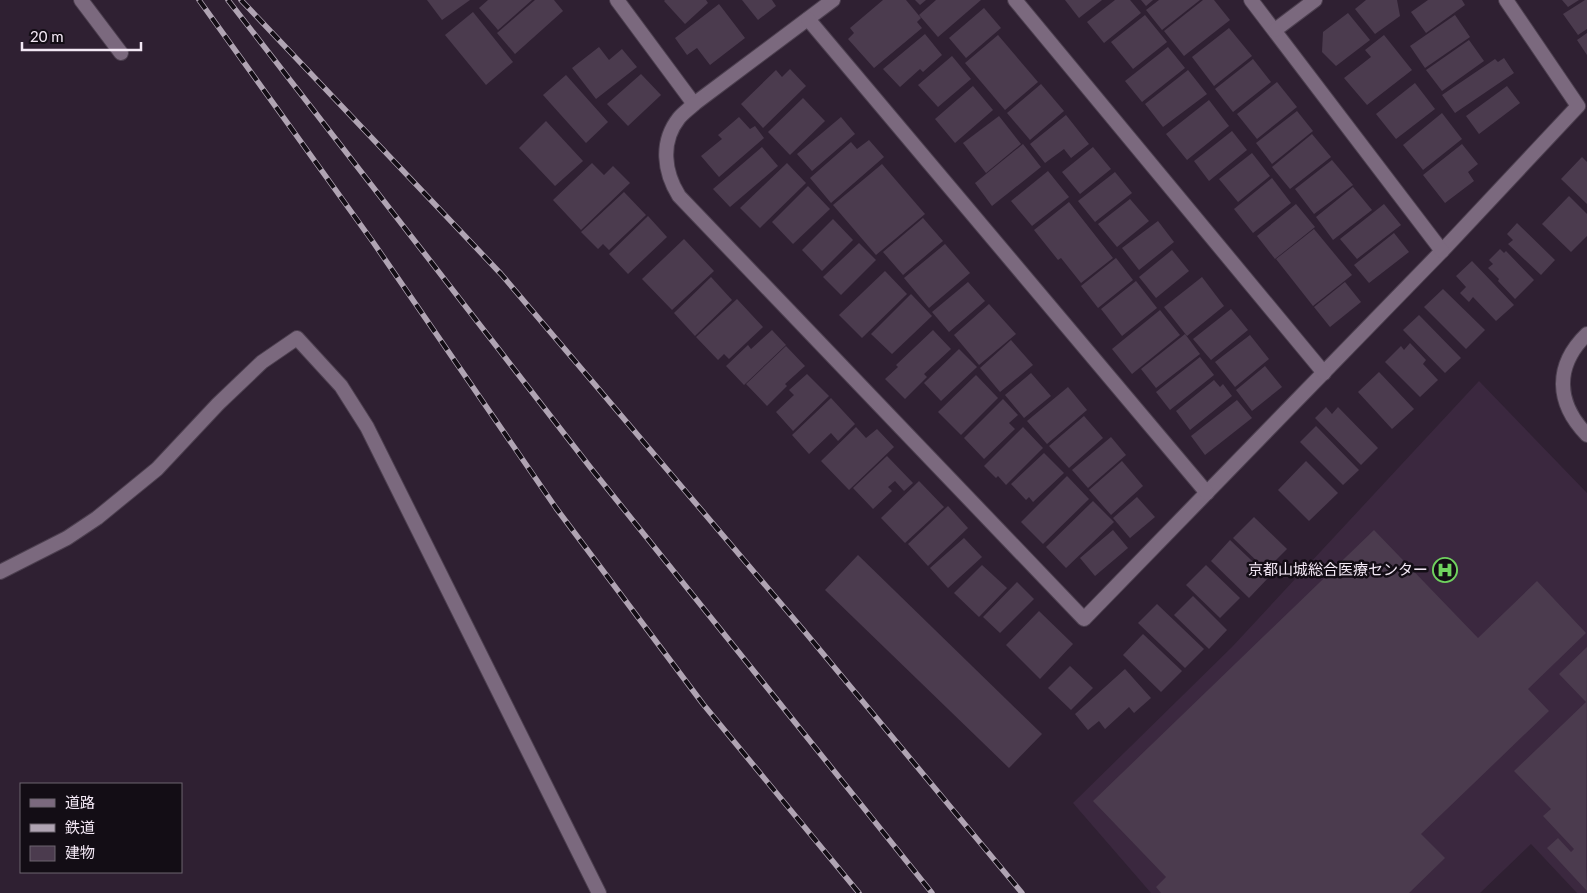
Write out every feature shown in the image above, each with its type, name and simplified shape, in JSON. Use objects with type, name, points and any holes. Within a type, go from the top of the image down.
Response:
[{"type":"street","points":[[81,0],[121,53]]},
{"type":"street","points":[[617,0],[694,104]]},
{"type":"street","points":[[832,0],[694,104],[679,118],[669,134],[666,154],[666,169],[671,183],[679,196],[1084,619],[1442,251],[1578,106],[1506,0]]},
{"type":"street","points":[[1015,0],[1324,373]]},
{"type":"street","points":[[1251,0],[1442,251]]},
{"type":"street","points":[[1274,30],[1315,0]]},
{"type":"street","points":[[808,19],[1207,493]]},
{"type":"street","points":[[1587,334],[1577,344],[1570,356],[1564,370],[1562,385],[1564,399],[1570,413],[1578,426],[1587,435]]},
{"type":"street","points":[[0,572],[67,538],[98,518],[157,469],[218,404],[262,362],[297,338],[341,386],[367,427],[599,893]]},
{"type":"shaded area","name":"京都山城総合医療センター","points":[[1479,381],[1587,493],[1587,893],[1577,893],[1531,844],[1480,893],[1151,893],[1073,803],[1232,647]]},
{"type":"building","points":[[427,0],[470,0],[442,20]]},
{"type":"building","points":[[488,0],[532,0],[498,30],[479,8]]},
{"type":"building","points":[[535,0],[554,0],[563,11],[515,54],[497,33]]},
{"type":"building","points":[[665,0],[706,0],[708,3],[685,24]]},
{"type":"building","points":[[742,0],[772,0],[776,6],[758,20]]},
{"type":"building","points":[[883,0],[906,0],[921,18],[917,22],[922,28],[874,68],[848,39],[854,33],[850,28]]},
{"type":"building","points":[[915,0],[926,0],[920,5]]},
{"type":"building","points":[[936,0],[981,0],[938,37],[919,15]]},
{"type":"building","points":[[1065,0],[1102,0],[1079,18]]},
{"type":"building","points":[[1115,0],[1130,0],[1141,13],[1104,43],[1087,22]]},
{"type":"building","points":[[1141,0],[1153,0],[1146,6]]},
{"type":"building","points":[[1159,0],[1200,0],[1162,30],[1146,10]]},
{"type":"building","points":[[1203,0],[1214,0],[1230,20],[1184,56],[1164,31]]},
{"type":"building","points":[[1366,0],[1397,0],[1400,16],[1375,34],[1355,9]]},
{"type":"building","points":[[1428,0],[1462,0],[1465,5],[1426,33],[1411,12]]},
{"type":"building","points":[[1562,0],[1579,0],[1568,7]]},
{"type":"building","points":[[1587,0],[1587,29],[1578,35],[1563,14]]},
{"type":"building","points":[[719,4],[745,38],[710,65],[697,48],[687,55],[675,38]]},
{"type":"building","points":[[984,8],[1001,28],[966,58],[949,38]]},
{"type":"building","points":[[473,12],[513,62],[486,85],[445,35]]},
{"type":"building","points":[[1348,13],[1370,40],[1336,66],[1322,52],[1323,32]]},
{"type":"building","points":[[1145,15],[1167,42],[1133,69],[1111,42]]},
{"type":"building","points":[[1455,15],[1470,37],[1425,68],[1410,46]]},
{"type":"building","points":[[1229,28],[1252,56],[1214,86],[1192,57]]},
{"type":"building","points":[[1587,33],[1587,55],[1577,40]]},
{"type":"building","points":[[925,34],[942,55],[923,72],[920,69],[900,87],[883,69]]},
{"type":"building","points":[[998,35],[1038,82],[1005,110],[965,63]]},
{"type":"building","points":[[1384,35],[1412,70],[1367,105],[1344,78],[1371,57],[1365,50]]},
{"type":"building","points":[[1469,40],[1484,61],[1442,91],[1426,70]]},
{"type":"building","points":[[599,47],[609,60],[622,49],[637,67],[596,99],[572,68]]},
{"type":"building","points":[[1168,47],[1185,68],[1142,102],[1125,81]]},
{"type":"building","points":[[952,56],[971,79],[938,107],[918,85]]},
{"type":"building","points":[[1504,58],[1514,73],[1455,113],[1442,95],[1495,59],[1498,62]]},
{"type":"building","points":[[1253,59],[1271,82],[1233,112],[1215,89]]},
{"type":"building","points":[[790,69],[806,86],[763,128],[741,104],[776,70],[782,77]]},
{"type":"building","points":[[1188,70],[1207,94],[1163,127],[1145,104]]},
{"type":"building","points":[[641,74],[661,95],[628,126],[607,104]]},
{"type":"building","points":[[566,75],[608,122],[586,143],[543,95]]},
{"type":"building","points":[[1277,82],[1297,107],[1257,139],[1237,114]]},
{"type":"building","points":[[1415,83],[1435,109],[1396,139],[1376,114]]},
{"type":"building","points":[[1041,84],[1064,111],[1030,140],[1007,113]]},
{"type":"building","points":[[973,86],[993,110],[955,143],[935,119]]},
{"type":"building","points":[[1507,86],[1520,103],[1479,134],[1466,116]]},
{"type":"building","points":[[803,98],[825,121],[790,155],[768,132]]},
{"type":"building","points":[[1209,100],[1229,126],[1187,160],[1166,134]]},
{"type":"building","points":[[1297,111],[1313,131],[1272,164],[1256,143]]},
{"type":"building","points":[[1442,113],[1462,139],[1423,170],[1403,145]]},
{"type":"building","points":[[1066,115],[1089,144],[1071,158],[1064,149],[1045,163],[1030,144]]},
{"type":"building","points":[[999,116],[1021,144],[986,173],[963,143]]},
{"type":"building","points":[[739,117],[750,129],[755,126],[764,138],[719,177],[701,156],[722,139],[718,135]]},
{"type":"building","points":[[841,117],[855,134],[812,171],[797,154]]},
{"type":"building","points":[[546,121],[583,161],[555,186],[519,148]]},
{"type":"building","points":[[1232,131],[1247,150],[1209,181],[1194,161]]},
{"type":"building","points":[[1312,134],[1331,157],[1290,189],[1272,167]]},
{"type":"building","points":[[869,140],[884,157],[831,203],[810,178],[851,142],[857,149]]},
{"type":"building","points":[[1023,144],[1041,167],[992,206],[975,183]]},
{"type":"building","points":[[1462,144],[1478,164],[1468,172],[1474,181],[1445,203],[1423,175]]},
{"type":"building","points":[[762,147],[778,166],[730,207],[713,189]]},
{"type":"building","points":[[1093,147],[1111,169],[1080,194],[1062,172]]},
{"type":"building","points":[[1252,153],[1270,176],[1238,202],[1219,179]]},
{"type":"building","points":[[1582,157],[1587,162],[1587,204],[1561,179]]},
{"type":"building","points":[[1332,160],[1353,185],[1314,214],[1295,189]]},
{"type":"building","points":[[592,163],[604,175],[613,166],[630,183],[581,230],[553,200]]},
{"type":"building","points":[[787,163],[806,183],[760,228],[740,208]]},
{"type":"building","points":[[882,164],[925,214],[876,255],[833,205]]},
{"type":"building","points":[[1048,171],[1069,197],[1032,226],[1011,201]]},
{"type":"building","points":[[1115,172],[1132,193],[1095,222],[1078,201]]},
{"type":"building","points":[[1272,178],[1291,203],[1253,233],[1234,209]]},
{"type":"building","points":[[808,186],[830,209],[793,244],[772,222]]},
{"type":"building","points":[[1353,187],[1372,210],[1333,240],[1316,217]]},
{"type":"building","points":[[624,192],[646,215],[609,250],[603,244],[598,249],[581,232]]},
{"type":"building","points":[[1569,196],[1587,214],[1587,236],[1571,252],[1542,224]]},
{"type":"building","points":[[1130,199],[1149,221],[1117,247],[1098,224]]},
{"type":"building","points":[[1069,202],[1113,258],[1081,283],[1061,258],[1058,260],[1034,230]]},
{"type":"building","points":[[1296,204],[1315,227],[1275,259],[1257,236]]},
{"type":"building","points":[[1384,204],[1401,225],[1357,259],[1340,239]]},
{"type":"building","points":[[648,216],[667,237],[628,274],[609,254]]},
{"type":"building","points":[[923,218],[943,241],[903,275],[883,252]]},
{"type":"building","points":[[833,219],[853,240],[822,271],[802,250]]},
{"type":"building","points":[[1158,221],[1174,242],[1139,270],[1122,248]]},
{"type":"building","points":[[1517,223],[1555,260],[1541,275],[1508,244],[1513,240],[1507,234]]},
{"type":"building","points":[[1314,229],[1352,275],[1313,306],[1276,259]]},
{"type":"building","points":[[1394,233],[1409,252],[1369,283],[1354,265]]},
{"type":"building","points":[[684,239],[714,271],[672,310],[642,279]]},
{"type":"building","points":[[859,243],[876,260],[841,295],[823,277]]},
{"type":"building","points":[[945,244],[970,273],[929,308],[904,278]]},
{"type":"building","points":[[1500,249],[1504,253],[1506,251],[1534,280],[1515,299],[1488,268],[1493,264],[1489,260]]},
{"type":"building","points":[[1172,250],[1189,271],[1156,298],[1139,277]]},
{"type":"building","points":[[1116,258],[1133,280],[1098,308],[1081,286]]},
{"type":"building","points":[[1472,261],[1514,305],[1496,321],[1473,297],[1469,302],[1460,293],[1466,287],[1456,276]]},
{"type":"building","points":[[885,271],[907,294],[862,338],[839,315]]},
{"type":"building","points":[[711,277],[732,300],[695,336],[674,313]]},
{"type":"building","points":[[1202,277],[1224,306],[1187,336],[1164,307]]},
{"type":"building","points":[[1136,281],[1157,308],[1122,336],[1101,309]]},
{"type":"building","points":[[968,282],[985,301],[949,332],[932,312]]},
{"type":"building","points":[[1345,282],[1361,302],[1330,327],[1314,307]]},
{"type":"building","points":[[1443,289],[1485,330],[1466,349],[1424,307]]},
{"type":"building","points":[[911,294],[932,316],[892,354],[871,334]]},
{"type":"building","points":[[737,299],[763,327],[729,359],[724,354],[718,360],[696,337]]},
{"type":"building","points":[[989,304],[1016,334],[979,365],[954,335]]},
{"type":"building","points":[[1231,309],[1248,330],[1211,360],[1193,339]]},
{"type":"building","points":[[1160,310],[1180,335],[1132,374],[1112,349]]},
{"type":"building","points":[[1419,315],[1461,358],[1445,373],[1403,330]]},
{"type":"building","points":[[772,330],[786,345],[744,385],[726,366],[748,345],[751,349]]},
{"type":"building","points":[[933,330],[951,349],[924,374],[927,377],[905,399],[885,379],[898,367],[896,365]]},
{"type":"building","points":[[1185,334],[1200,354],[1156,388],[1141,369]]},
{"type":"building","points":[[1250,335],[1269,359],[1235,387],[1215,362]]},
{"type":"building","points":[[1011,340],[1033,365],[1000,392],[980,368]]},
{"type":"building","points":[[1410,343],[1426,360],[1423,364],[1438,380],[1420,397],[1385,362],[1401,346],[1404,350]]},
{"type":"building","points":[[786,346],[805,366],[785,384],[787,386],[767,406],[746,384]]},
{"type":"building","points":[[959,349],[977,367],[941,401],[924,383]]},
{"type":"building","points":[[1200,357],[1214,375],[1170,410],[1156,392]]},
{"type":"building","points":[[1265,366],[1282,387],[1252,411],[1236,390]]},
{"type":"building","points":[[1379,372],[1414,409],[1392,429],[1358,392]]},
{"type":"building","points":[[1031,373],[1051,396],[1024,418],[1005,395]]},
{"type":"building","points":[[807,374],[829,396],[793,431],[776,412],[794,395],[789,390]]},
{"type":"building","points":[[976,375],[998,398],[961,435],[938,412]]},
{"type":"building","points":[[1214,380],[1220,387],[1223,384],[1232,396],[1190,430],[1176,411]]},
{"type":"building","points":[[1068,387],[1087,410],[1047,444],[1027,421]]},
{"type":"building","points":[[831,398],[855,424],[838,441],[831,433],[809,454],[792,435]]},
{"type":"building","points":[[1003,399],[1018,415],[1009,423],[1015,429],[984,459],[964,438]]},
{"type":"building","points":[[1237,400],[1252,418],[1205,455],[1191,436]]},
{"type":"building","points":[[1326,407],[1332,414],[1338,407],[1378,448],[1361,465],[1315,418]]},
{"type":"building","points":[[1084,416],[1103,438],[1069,468],[1049,446]]},
{"type":"building","points":[[1316,426],[1359,470],[1343,485],[1300,442]]},
{"type":"building","points":[[856,427],[866,438],[877,429],[894,447],[849,490],[821,461]]},
{"type":"building","points":[[1023,427],[1043,448],[1006,485],[998,476],[996,478],[984,466]]},
{"type":"building","points":[[1111,437],[1126,455],[1088,488],[1072,470]]},
{"type":"building","points":[[1044,453],[1064,473],[1033,502],[1029,497],[1026,500],[1011,484]]},
{"type":"building","points":[[887,456],[913,483],[904,491],[895,481],[888,487],[892,491],[873,509],[853,488]]},
{"type":"building","points":[[1122,461],[1143,486],[1111,515],[1089,490]]},
{"type":"building","points":[[1306,461],[1338,493],[1309,521],[1278,490]]},
{"type":"building","points":[[1067,476],[1089,499],[1043,544],[1021,522]]},
{"type":"building","points":[[919,481],[944,507],[905,543],[881,518]]},
{"type":"building","points":[[1137,497],[1155,517],[1130,538],[1113,518]]},
{"type":"building","points":[[1093,501],[1114,522],[1066,568],[1046,547]]},
{"type":"building","points":[[948,506],[968,528],[928,566],[908,544]]},
{"type":"building","points":[[1254,517],[1287,549],[1266,570],[1233,538]]},
{"type":"building","points":[[1113,530],[1128,548],[1095,576],[1080,558]]},
{"type":"building","name":"京都山城総合医療センター","points":[[1374,530],[1478,638],[1537,581],[1586,633],[1528,689],[1549,711],[1421,834],[1445,858],[1409,893],[1161,893],[1156,887],[1166,877],[1093,801]]},
{"type":"building","points":[[964,538],[982,557],[948,588],[930,568]]},
{"type":"building","points":[[1230,540],[1269,577],[1249,598],[1211,561]]},
{"type":"building","points":[[858,555],[1042,734],[1009,768],[825,590]]},
{"type":"building","points":[[982,565],[1007,588],[979,617],[954,593]]},
{"type":"building","points":[[1206,565],[1240,598],[1220,618],[1186,585]]},
{"type":"building","points":[[1017,582],[1034,599],[1000,633],[983,617]]},
{"type":"building","points":[[1193,596],[1227,630],[1209,649],[1174,615]]},
{"type":"building","points":[[1157,604],[1204,649],[1185,668],[1138,623]]},
{"type":"building","points":[[1039,611],[1073,644],[1040,679],[1006,645]]},
{"type":"building","points":[[1143,634],[1182,671],[1161,692],[1123,655]]},
{"type":"building","points":[[1587,647],[1587,891],[1547,848],[1558,838],[1571,852],[1574,849],[1543,816],[1551,809],[1514,771],[1586,702],[1559,674]]},
{"type":"building","points":[[1070,666],[1093,688],[1071,710],[1048,688]]},
{"type":"building","points":[[1125,669],[1151,698],[1134,713],[1129,707],[1105,729],[1099,721],[1088,730],[1075,714]]},
{"type":"railway","points":[[199,0],[373,242],[556,508],[703,704],[859,893]]},
{"type":"railway","points":[[228,0],[590,467],[932,893]]},
{"type":"railway","points":[[241,0],[501,274],[805,632],[1022,893]]},
{"type":"place","name":"京都山城総合医療センター","points":[[1445,570]]}]
